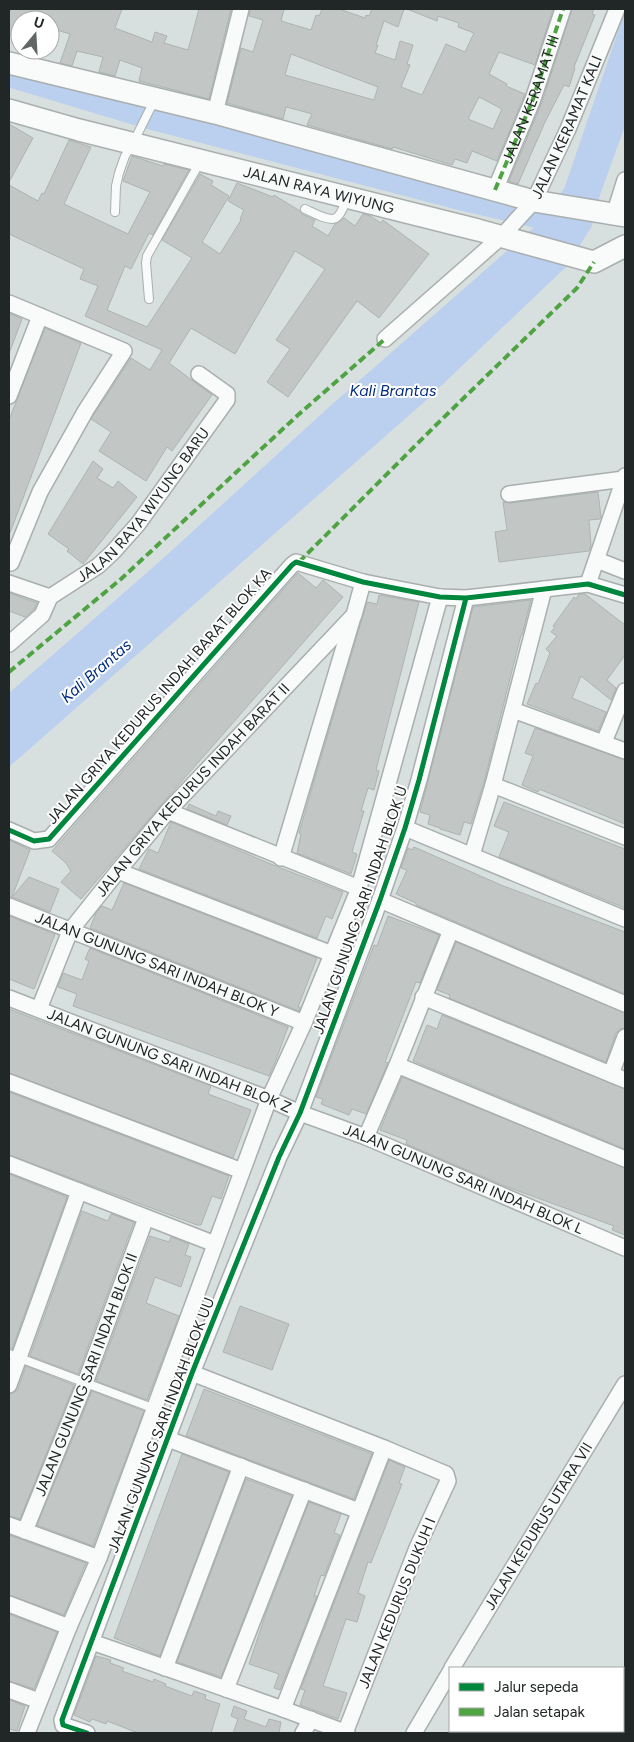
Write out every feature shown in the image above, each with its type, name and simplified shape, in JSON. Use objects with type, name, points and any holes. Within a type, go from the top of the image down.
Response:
[{"type":"main road","points":[[9,63],[151,107],[215,113],[495,190],[535,205],[615,215]]},
{"type":"main road","name":"JALAN RAYA WIYUNG","points":[[9,110],[79,130],[135,139],[200,160],[507,235],[594,262],[625,246]]},
{"type":"street","points":[[215,113],[241,9]]},
{"type":"street","name":"JALAN KERAMAT III","points":[[495,190],[533,99],[562,9]]},
{"type":"street","name":"JALAN KERAMAT KALI","points":[[385,339],[507,235],[535,205],[617,9]]},
{"type":"street","points":[[615,215],[625,180]]},
{"type":"street","points":[[9,303],[124,350],[86,410],[40,492],[10,563]]},
{"type":"street","points":[[9,396],[40,316]]},
{"type":"street","name":"JALAN RAYA WIYUNG BARU","points":[[50,597],[92,571],[113,552],[138,524],[228,400],[227,394],[199,374]]},
{"type":"street","points":[[510,494],[625,477],[588,584]]},
{"type":"street","points":[[597,560],[625,571]]},
{"type":"street","name":"JALAN GRIYA KEDURUS INDAH BARAT BLOK KA","points":[[9,830],[34,841],[49,839],[292,565],[299,562],[363,582]]},
{"type":"street","points":[[363,582],[440,597],[466,598],[588,584],[625,595]]},
{"type":"street","name":"JALAN GRIYA KEDURUS INDAH BARAT II","points":[[39,1009],[70,931],[168,811],[354,615],[363,582]]},
{"type":"street","points":[[9,584],[50,597],[42,615],[11,641]]},
{"type":"street","points":[[472,855],[494,785],[544,589]]},
{"type":"street","points":[[27,1733],[99,1558],[269,1099],[304,1023],[359,888],[440,597]]},
{"type":"street","name":"JALAN GUNUNG SARI INDAH BLOK U","points":[[300,1113],[405,828],[466,598]]},
{"type":"street","points":[[281,858],[354,615]]},
{"type":"street","points":[[604,742],[625,692]]},
{"type":"street","points":[[513,710],[625,751]]},
{"type":"street","points":[[494,785],[625,838]]},
{"type":"street","points":[[168,811],[359,888]]},
{"type":"street","points":[[405,828],[625,918]]},
{"type":"street","points":[[118,871],[332,954]]},
{"type":"street","points":[[380,900],[625,1004]]},
{"type":"street","name":"JALAN GUNUNG SARI INDAH BLOK Y","points":[[9,906],[304,1023]]},
{"type":"street","points":[[366,1137],[451,930]]},
{"type":"street","points":[[423,997],[625,1080]]},
{"type":"street","name":"JALAN GUNUNG SARI INDAH BLOK Z","points":[[9,998],[269,1099],[300,1113]]},
{"type":"street","points":[[610,1074],[625,1036]]},
{"type":"street","points":[[397,1065],[625,1159]]},
{"type":"street","points":[[9,1082],[242,1171]]},
{"type":"street","name":"JALAN GUNUNG SARI INDAH BLOK L","points":[[300,1113],[366,1137],[625,1248]]},
{"type":"street","name":"JALAN GUNUNG SARI INDAH BLOK UU","points":[[87,1733],[63,1725],[62,1720],[192,1373],[279,1157],[300,1113]]},
{"type":"street","points":[[9,1164],[216,1244]]},
{"type":"street","points":[[9,1385],[14,1356],[79,1191]]},
{"type":"street","name":"JALAN GUNUNG SARI INDAH BLOK II","points":[[25,1531],[85,1383],[146,1218]]},
{"type":"street","points":[[192,1373],[384,1448],[284,1709]]},
{"type":"street","name":"JALAN KEDURUS UTARA VII","points":[[453,1667],[625,1384]]},
{"type":"street","points":[[168,1439],[359,1511]]},
{"type":"street","name":"JALAN KEDURUS DUKUH I","points":[[346,1733],[417,1548],[448,1481],[446,1474],[384,1448]]},
{"type":"street","points":[[165,1668],[241,1466]]},
{"type":"street","points":[[226,1689],[304,1490]]},
{"type":"street","points":[[9,1525],[99,1558]]},
{"type":"street","points":[[9,1604],[69,1627]]},
{"type":"street","points":[[92,1642],[284,1709],[346,1733]]},
{"type":"street","points":[[414,1733],[449,1674]]},
{"type":"street","points":[[9,1690],[39,1701]]},
{"type":"street","points":[[303,1733],[311,1719]]},
{"type":"lane","points":[[115,212],[118,173],[151,107]]},
{"type":"lane","points":[[149,299],[147,256],[200,160]]},
{"type":"lane","points":[[304,209],[331,219],[336,218],[348,197]]},
{"type":"lane","points":[[14,1356],[154,1409]]},
{"type":"water","name":"Kali Brantas","points":[[625,11],[625,126],[600,195],[592,226],[566,267],[422,404],[9,767],[9,693],[158,563],[328,408],[533,228],[564,189]]},
{"type":"building","points":[[9,9],[122,9],[115,28],[152,42],[155,32],[167,36],[164,43],[188,50],[199,9],[231,9],[209,99],[139,81],[142,68],[120,60],[115,76],[99,72],[103,57],[77,51],[72,66],[60,63],[70,34],[60,31],[60,10],[10,10],[9,35]]},
{"type":"building","points":[[250,9],[284,9],[281,21],[311,30],[316,15],[319,16],[322,9],[339,9],[365,18],[366,15],[369,16],[372,9],[404,9],[398,27],[384,21],[375,53],[395,60],[400,41],[413,45],[407,64],[410,65],[401,87],[422,95],[446,44],[465,52],[474,33],[458,27],[459,23],[438,16],[437,21],[407,9],[553,9],[535,65],[499,52],[489,74],[507,84],[506,86],[525,94],[497,161],[472,151],[467,163],[455,159],[452,165],[393,147],[392,149],[307,125],[312,114],[298,110],[286,107],[283,119],[227,103],[241,48],[253,52],[263,20],[249,16]],"holes":[[[291,54],[378,87],[374,100],[285,75]],[[479,97],[502,109],[493,129],[468,119]]]},
{"type":"building","points":[[572,9],[594,9],[592,14],[595,15],[574,67],[569,87],[564,85],[545,122],[518,184],[509,181],[542,102]]},
{"type":"building","points":[[9,124],[33,138],[9,182]]},
{"type":"building","points":[[69,140],[91,147],[64,204],[128,234],[150,192],[123,181],[132,156],[163,166],[164,164],[189,170],[153,235],[149,233],[131,269],[125,266],[107,310],[147,327],[192,258],[162,240],[200,174],[213,181],[211,185],[229,196],[202,242],[220,254],[241,220],[244,210],[228,201],[237,183],[273,197],[274,195],[302,214],[315,220],[312,226],[328,236],[335,224],[344,218],[355,226],[363,214],[381,223],[383,220],[429,254],[379,318],[357,301],[288,397],[267,382],[290,349],[276,340],[325,269],[295,251],[235,354],[191,328],[169,363],[212,395],[172,451],[167,447],[146,481],[99,451],[111,432],[91,419],[131,358],[150,370],[162,350],[85,316],[98,286],[80,279],[84,269],[9,234],[9,185],[38,201],[42,193],[44,194]]},
{"type":"building","points":[[9,313],[22,319],[10,351],[9,351]]},
{"type":"building","points":[[45,328],[81,343],[10,533],[9,420]]},
{"type":"building","points":[[93,461],[103,469],[97,478],[113,488],[118,481],[137,497],[83,564],[67,551],[69,549],[48,534]]},
{"type":"building","points":[[598,492],[601,517],[600,519],[589,520],[591,545],[589,551],[499,562],[495,532],[507,530],[503,502],[510,503]]},
{"type":"building","points":[[298,573],[316,588],[323,580],[343,597],[81,899],[61,882],[71,871],[66,863],[52,851]]},
{"type":"building","points":[[9,593],[37,603],[34,609],[25,617],[9,611]]},
{"type":"building","points":[[579,594],[585,594],[625,625],[625,655],[607,680],[616,688],[611,700],[581,676],[572,698],[606,712],[598,731],[527,704],[536,683],[538,684],[550,653],[546,649],[557,636],[551,632],[555,627],[553,626],[574,597],[576,599]]},
{"type":"building","points":[[379,595],[419,602],[376,770],[379,771],[374,790],[368,788],[361,811],[364,811],[352,852],[357,854],[351,874],[297,853],[301,834],[299,833],[367,602],[377,604]]},
{"type":"building","points":[[531,600],[484,782],[471,824],[464,822],[460,835],[428,824],[430,815],[420,812],[473,607]]},
{"type":"building","points":[[535,728],[625,760],[625,824],[539,789],[538,792],[522,785],[533,756],[525,753]]},
{"type":"building","points":[[504,802],[625,849],[625,908],[499,857],[509,832],[494,826]]},
{"type":"building","points":[[189,804],[216,816],[218,811],[231,816],[227,825],[187,809]]},
{"type":"building","points":[[171,822],[343,892],[332,919],[326,916],[317,938],[139,869],[149,849],[158,853]]},
{"type":"building","points":[[9,840],[30,850],[12,897],[9,897]]},
{"type":"building","points":[[414,847],[501,885],[625,932],[625,994],[416,905],[416,903],[396,894],[407,870],[401,868],[408,848],[412,850]]},
{"type":"building","points":[[29,877],[59,889],[50,912],[12,897]]},
{"type":"building","points":[[124,883],[317,958],[298,1007],[300,1007],[299,1011],[90,928],[96,913],[102,906],[112,910]]},
{"type":"building","points":[[9,916],[55,934],[34,989],[9,979]]},
{"type":"building","points":[[388,916],[439,935],[420,983],[416,982],[385,1062],[388,1063],[366,1114],[352,1109],[349,1115],[321,1104],[323,1099],[316,1097],[374,945],[377,946]]},
{"type":"building","points":[[456,942],[625,1013],[625,1028],[619,1029],[616,1033],[606,1062],[449,998],[450,995],[437,990]]},
{"type":"building","points":[[90,948],[288,1027],[269,1076],[73,1006],[77,994],[58,987],[63,973],[82,980],[89,961],[85,959]]},
{"type":"building","points":[[9,1009],[211,1086],[208,1094],[251,1110],[233,1158],[9,1073]]},
{"type":"building","points":[[318,1014],[326,1018],[321,1031],[312,1028]]},
{"type":"building","points":[[442,1015],[625,1089],[625,1149],[413,1061],[427,1025],[437,1029]]},
{"type":"building","points":[[402,1077],[625,1168],[625,1235],[612,1230],[614,1226],[502,1185],[406,1144],[407,1140],[380,1130]]},
{"type":"building","points":[[9,1092],[229,1176],[221,1199],[212,1196],[201,1225],[197,1225],[9,1155]]},
{"type":"building","points":[[9,1174],[67,1197],[12,1349],[9,1348]]},
{"type":"building","points":[[82,1211],[108,1221],[111,1214],[134,1222],[78,1374],[30,1356]]},
{"type":"building","points":[[150,1236],[169,1242],[171,1237],[189,1244],[185,1255],[191,1257],[181,1287],[155,1277],[146,1303],[179,1316],[147,1400],[96,1381]]},
{"type":"building","points":[[240,1306],[289,1324],[272,1370],[223,1352]]},
{"type":"building","points":[[26,1366],[74,1385],[20,1519],[9,1516],[9,1394],[18,1389]]},
{"type":"building","points":[[204,1389],[372,1454],[354,1499],[186,1436]]},
{"type":"building","points":[[92,1391],[144,1411],[93,1546],[37,1525]]},
{"type":"building","points":[[182,1454],[229,1472],[160,1656],[114,1638]]},
{"type":"building","points":[[389,1460],[405,1467],[399,1483],[402,1484],[371,1563],[368,1562],[358,1593],[365,1596],[357,1622],[346,1619],[323,1686],[347,1693],[338,1719],[300,1705],[305,1690],[301,1689]]},
{"type":"building","points":[[246,1479],[292,1496],[221,1677],[177,1662]]},
{"type":"building","points":[[309,1502],[341,1514],[334,1533],[340,1535],[324,1576],[321,1575],[314,1596],[317,1596],[280,1690],[274,1688],[279,1674],[249,1664],[266,1613]]},
{"type":"building","points":[[9,1535],[86,1563],[64,1615],[9,1595]]},
{"type":"building","points":[[9,1614],[57,1632],[34,1689],[9,1681]]},
{"type":"building","points":[[96,1656],[111,1660],[110,1663],[124,1668],[122,1671],[153,1682],[154,1679],[166,1684],[165,1686],[192,1696],[194,1691],[206,1695],[205,1699],[220,1704],[211,1733],[138,1733],[107,1721],[106,1724],[92,1719],[90,1722],[74,1715]]},
{"type":"building","points":[[9,1700],[25,1706],[17,1731],[9,1729]]},
{"type":"building","points":[[234,1706],[247,1711],[244,1719],[266,1727],[269,1719],[281,1722],[279,1733],[233,1733],[238,1719],[231,1716]]},
{"type":"waterway","points":[[9,76],[145,117],[464,200],[537,217],[572,220]]},
{"type":"marked path","points":[[495,190],[533,99],[563,9]]},
{"type":"marked path","points":[[299,562],[577,288],[594,262]]},
{"type":"marked path","points":[[9,672],[121,579],[298,415],[385,339]]},
{"type":"cycle path","points":[[9,830],[34,841],[49,839],[296,562],[363,582],[440,597],[466,598],[588,584],[625,595]]},
{"type":"cycle path","points":[[87,1733],[63,1725],[62,1720],[192,1373],[279,1157],[300,1113],[380,900],[405,828],[419,780],[466,598]]}]
